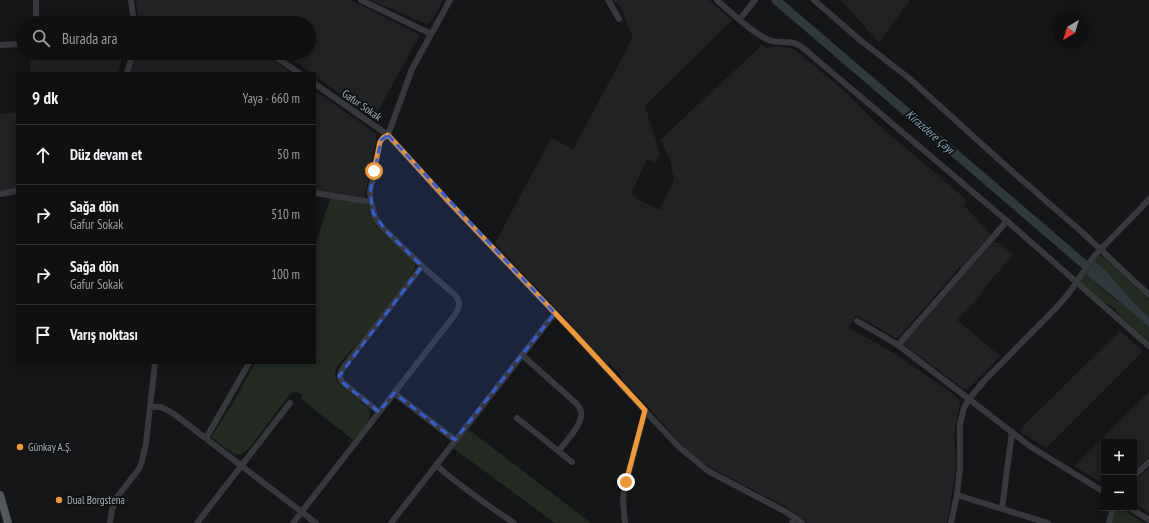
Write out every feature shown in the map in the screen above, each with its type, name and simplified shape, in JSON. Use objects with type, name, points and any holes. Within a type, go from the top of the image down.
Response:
[{"type":"main road","points":[[0,495],[8,523]]},
{"type":"main road","points":[[0,512],[3,523]]},
{"type":"street","points":[[36,0],[36,16]]},
{"type":"street","points":[[131,0],[133,16]]},
{"type":"street","points":[[361,0],[431,34]]},
{"type":"street","points":[[293,523],[454,316],[459,307],[459,302],[456,296],[422,266],[381,226],[374,217],[370,202],[370,192],[380,142],[388,135],[412,69],[450,0]]},
{"type":"street","points":[[608,0],[620,19]]},
{"type":"street","points":[[717,0],[741,17],[759,34],[776,42],[793,42],[802,47],[1007,221],[1149,346]]},
{"type":"street","points":[[741,17],[755,0]]},
{"type":"street","points":[[814,0],[860,40],[910,80],[1100,249],[1149,295]]},
{"type":"street","points":[[0,44],[16,44]]},
{"type":"street","points":[[126,72],[131,60]]},
{"type":"street","points":[[280,60],[297,72]]},
{"type":"street","name":"Gafur Sokak","points":[[316,85],[388,135],[679,447],[708,471],[779,508],[794,521],[802,523]]},
{"type":"street","points":[[0,194],[16,191]]},
{"type":"street","points":[[316,192],[370,202]]},
{"type":"street","points":[[951,523],[960,468],[960,424],[964,408],[969,398],[1056,308],[1100,249],[1142,208],[1149,199]]},
{"type":"street","points":[[898,345],[1007,221]]},
{"type":"street","points":[[379,412],[343,383],[339,376],[346,364],[422,266]]},
{"type":"street","points":[[390,523],[555,313]]},
{"type":"street","points":[[857,321],[898,345],[1031,447],[1101,490]]},
{"type":"street","points":[[522,355],[576,404],[581,411],[582,418],[579,424],[559,451]]},
{"type":"street","points":[[110,523],[112,510],[117,497],[139,469],[142,461],[146,444],[155,364]]},
{"type":"street","points":[[206,438],[248,364]]},
{"type":"street","points":[[394,393],[455,440]]},
{"type":"street","points":[[197,523],[290,403]]},
{"type":"street","points":[[150,408],[157,406],[167,409],[316,523]]},
{"type":"street","points":[[625,523],[623,501],[624,491],[645,410]]},
{"type":"street","points":[[517,418],[572,462]]},
{"type":"street","points":[[1002,509],[1012,432]]},
{"type":"street","points":[[1135,475],[1149,462]]},
{"type":"street","points":[[436,465],[450,477],[514,523]]},
{"type":"street","points":[[956,495],[1048,523]]},
{"type":"street","points":[[1109,523],[1113,511]]},
{"type":"street","points":[[1135,511],[1149,520]]},
{"type":"street","points":[[501,523],[506,517]]},
{"type":"highlighted area","points":[[388,135],[555,313],[455,440],[394,393],[379,412],[343,383],[339,376],[422,266],[387,232],[373,213],[370,192],[381,140]]},
{"type":"shaded area","points":[[136,0],[350,0],[420,35],[374,118],[316,77],[316,72],[310,72],[293,60],[316,60],[316,16],[138,16]]},
{"type":"shaded area","points":[[370,0],[443,0],[431,22],[427,24]]},
{"type":"shaded area","points":[[612,0],[709,0],[732,20],[645,106],[660,154],[655,163],[647,159],[631,194],[638,198],[637,199],[660,210],[674,179],[670,159],[660,140],[762,45],[768,49],[770,47],[780,47],[795,50],[842,89],[874,121],[967,200],[964,206],[991,234],[900,336],[896,338],[856,315],[849,328],[894,353],[958,398],[960,403],[954,434],[956,469],[947,523],[808,523],[786,507],[711,468],[685,449],[644,402],[626,386],[622,381],[621,376],[609,362],[607,364],[495,243],[551,138],[573,149],[626,51],[633,35],[629,29],[622,8]]},
{"type":"shaded area","points":[[841,0],[910,0],[879,43]]},
{"type":"shaded area","points":[[30,60],[122,60],[118,72],[31,72]]},
{"type":"shaded area","points":[[135,60],[272,60],[289,72],[131,72]]},
{"type":"shaded area","points":[[316,92],[377,134],[364,200],[316,190]]},
{"type":"shaded area","points":[[16,112],[16,188],[0,191],[0,114]]},
{"type":"shaded area","points":[[331,198],[368,205],[376,226],[415,264],[415,268],[408,279],[363,337],[338,365],[336,370],[335,377],[339,384],[368,408],[370,416],[363,429],[353,440],[301,399],[302,395],[293,393],[290,394],[248,450],[241,454],[234,454],[211,437],[235,400],[254,364],[316,364],[316,244]]},
{"type":"shaded area","points":[[993,242],[999,243],[1013,255],[985,287],[986,288],[978,298],[957,320],[1000,356],[969,388],[964,389],[903,344]]},
{"type":"shaded area","points":[[1098,256],[1101,256],[1107,260],[1149,300],[1149,317],[1095,261]]},
{"type":"shaded area","points":[[1095,261],[1149,317],[1149,327],[1086,274]]},
{"type":"shaded area","points":[[1086,274],[1104,291],[1139,317],[1149,327],[1149,341],[1123,319],[1115,309],[1097,297],[1080,282]]},
{"type":"shaded area","points":[[1120,331],[1143,351],[1046,448],[1019,430]]},
{"type":"shaded area","points":[[1149,392],[1149,457],[1137,468],[1137,439],[1101,439]]},
{"type":"shaded area","points":[[468,429],[591,523],[555,523],[453,448]]},
{"type":"shaded area","points":[[1101,439],[1101,482],[1074,466]]},
{"type":"shaded area","points":[[1149,468],[1149,513],[1137,505],[1137,479]]},
{"type":"shaded area","points":[[1114,511],[1125,511],[1144,523],[1111,523]]},
{"type":"waterway","name":"Kirazdere Çayı","points":[[776,0],[1084,264]]},
{"type":"place","name":"Günkay A.Ş.","points":[[20,447]]},
{"type":"place","name":"Dual Borgstena","points":[[59,500]]},
{"type":"route","points":[[374,171],[380,142],[388,135],[448,201],[645,410],[626,482]]}]
